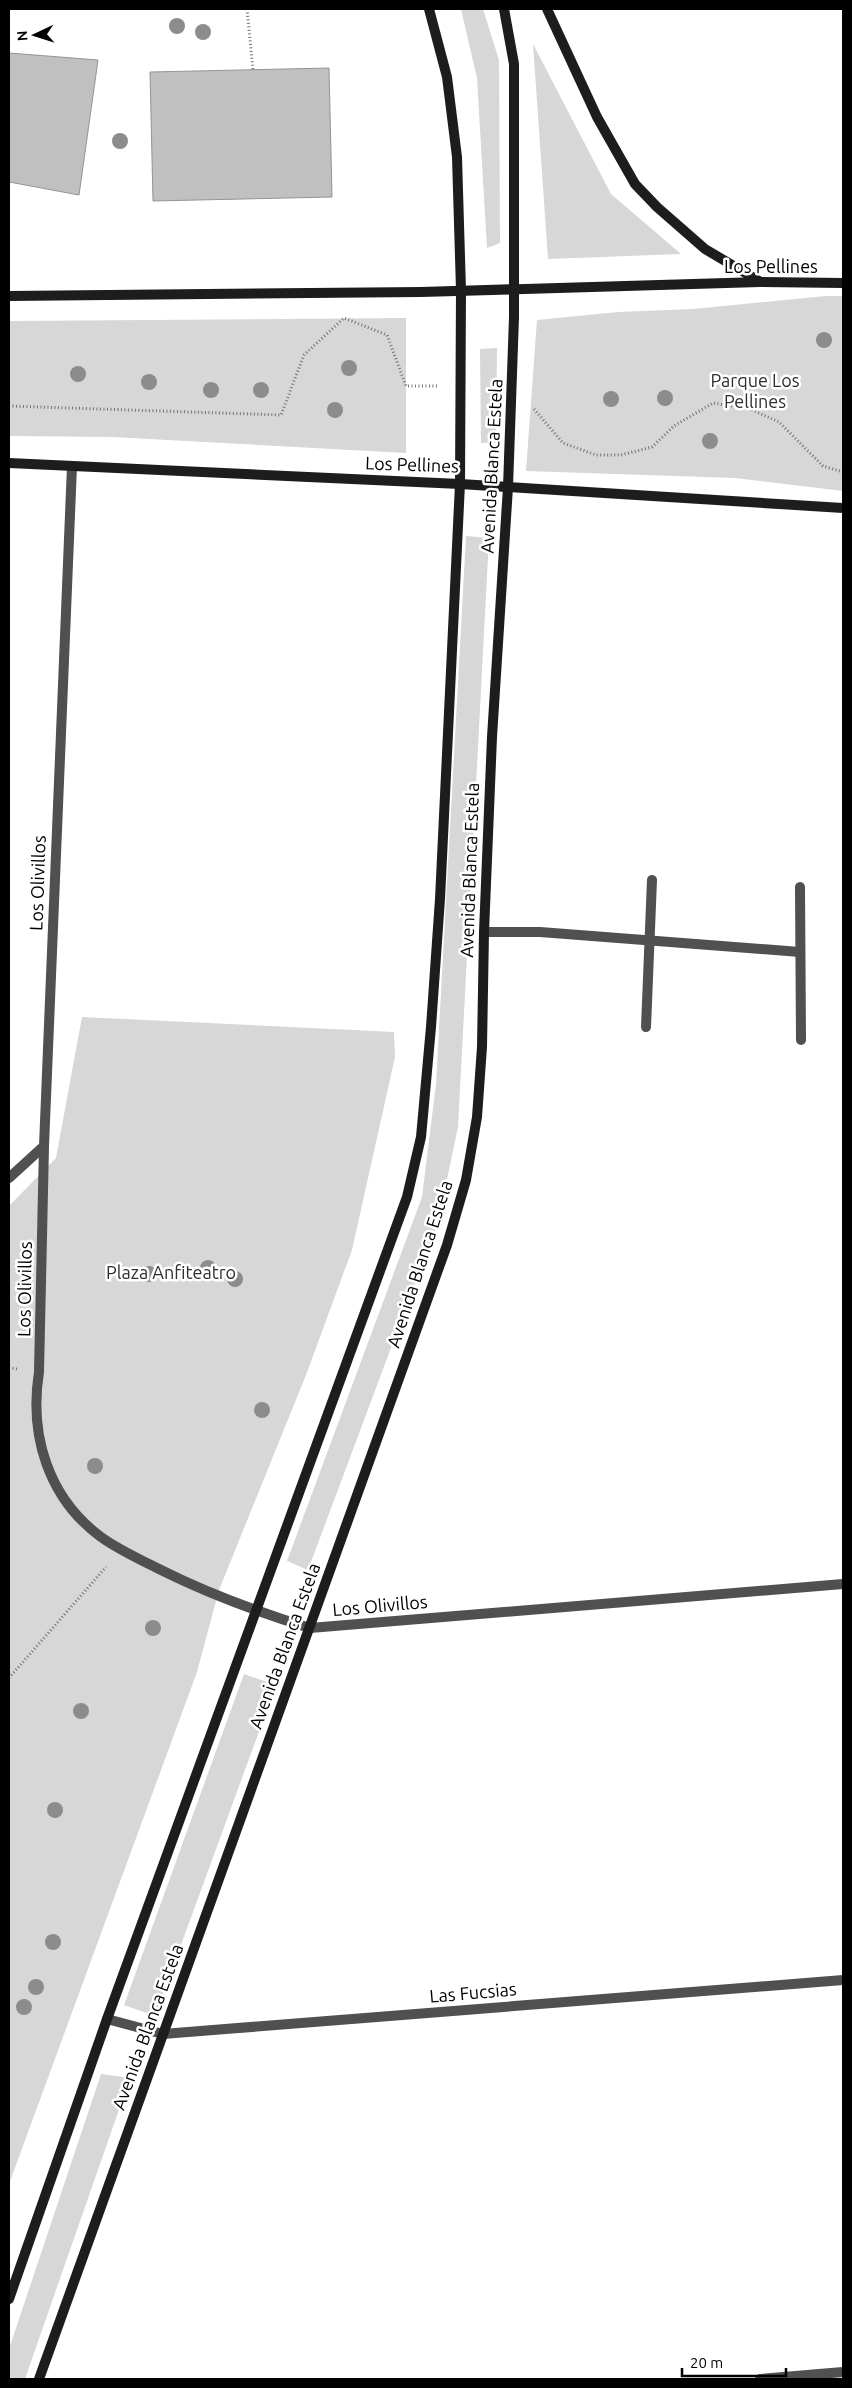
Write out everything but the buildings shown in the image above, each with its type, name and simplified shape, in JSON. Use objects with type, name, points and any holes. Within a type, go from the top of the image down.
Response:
[{"type":"main road","name":"Avenida Blanca Estela","points":[[9,2299],[11,2285],[407,1196],[421,1137],[440,899],[460,484],[461,290],[457,157],[446,77],[429,9]]},
{"type":"main road","name":"Avenida Blanca Estela","points":[[39,2379],[164,2034],[291,1674],[310,1628],[444,1254],[466,1180],[477,1117],[482,1047],[484,932],[492,737],[508,487],[512,384],[514,64],[504,9]]},
{"type":"main road","points":[[547,9],[597,117],[635,184],[657,208],[705,249],[760,282]]},
{"type":"main road","name":"Los Pellines","points":[[9,296],[461,290],[760,282],[843,283]]},
{"type":"main road","name":"Los Pellines","points":[[9,463],[460,484],[843,508]]},
{"type":"street","name":"Los Olivillos","points":[[72,466],[44,1146],[40,1372],[36,1394],[38,1438],[50,1474],[66,1503],[88,1526],[122,1550],[203,1591],[256,1611],[310,1628],[843,1584]]},
{"type":"street","points":[[646,1026],[652,880]]},
{"type":"street","points":[[800,887],[801,1040]]},
{"type":"street","points":[[484,932],[540,932],[650,938],[800,952]]},
{"type":"street","points":[[9,1178],[44,1146]]},
{"type":"street","name":"Las Fucsias","points":[[107,2019],[164,2034],[843,1980]]},
{"type":"street","points":[[760,2379],[843,2372]]},
{"type":"path","points":[[247,9],[253,70]]},
{"type":"path","points":[[9,406],[282,415],[304,355],[344,318],[388,335],[406,386],[460,386]]},
{"type":"path","points":[[512,384],[563,442],[596,455],[621,456],[652,447],[674,426],[713,403],[750,408],[779,422],[824,466],[843,472]]},
{"type":"path","points":[[9,1678],[122,1550]]},
{"type":"green space","points":[[461,9],[483,9],[499,60],[500,243],[487,248],[477,78]]},
{"type":"green space","points":[[533,44],[611,194],[681,254],[548,259]]},
{"type":"green space","name":"Parque Los Pellines","points":[[843,296],[843,491],[735,478],[526,471],[537,320],[618,312],[693,309]]},
{"type":"green space","points":[[406,318],[406,453],[112,437],[9,436],[9,321]]},
{"type":"green space","points":[[497,348],[496,443],[481,443],[480,349]]},
{"type":"green space","points":[[466,536],[489,538],[458,1127],[438,1222],[308,1570],[287,1561],[422,1197],[436,1084]]},
{"type":"green space","name":"Plaza Anfiteatro","points":[[82,1017],[394,1032],[395,1057],[352,1250],[306,1375],[219,1590],[197,1672],[9,2184],[9,1206],[56,1158]]},
{"type":"green space","points":[[244,1674],[276,1685],[155,2016],[124,2005]]},
{"type":"green space","points":[[101,2074],[130,2078],[25,2379],[9,2379],[9,2349]]}]
